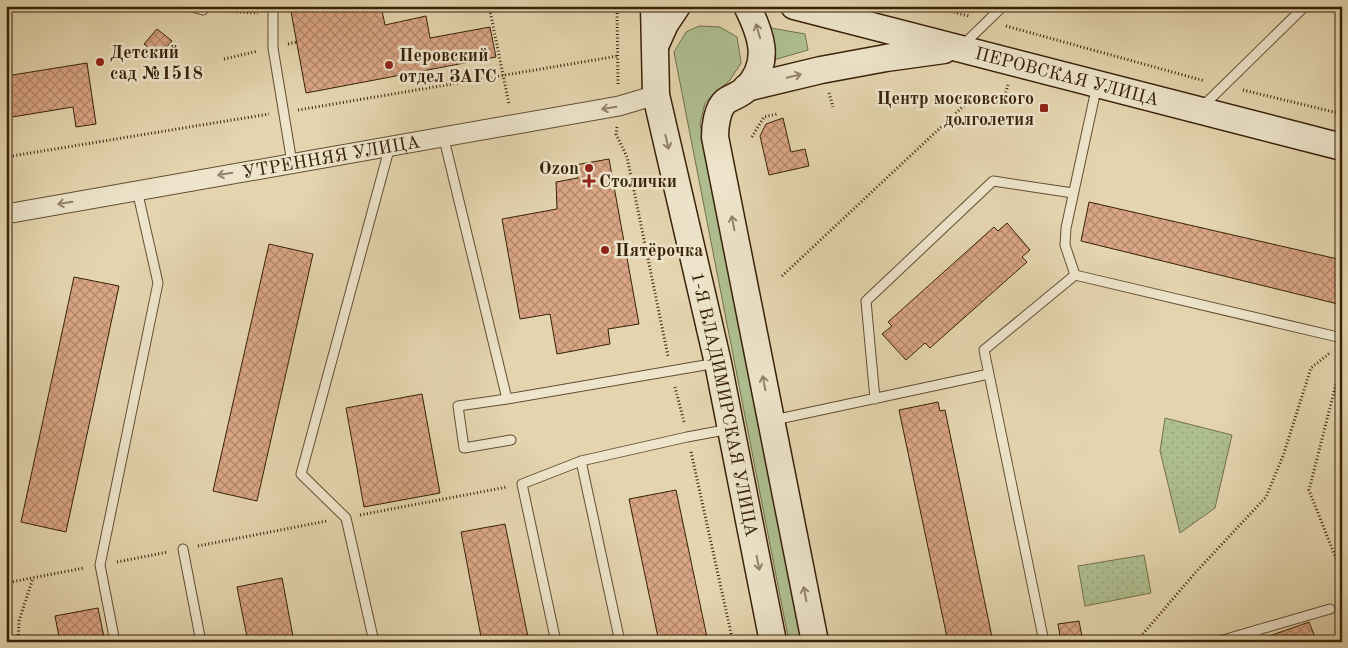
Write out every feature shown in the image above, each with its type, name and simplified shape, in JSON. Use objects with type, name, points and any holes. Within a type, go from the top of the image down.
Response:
[{"type":"main road","name":"1-Я ВЛАДИМИРСКАЯ УЛИЦА","points":[[654,6],[653,52],[656,95],[718,363],[773,642]]},
{"type":"main road","name":"1-Я ВЛАДИМИРСКАЯ УЛИЦА","points":[[653,52],[658,37],[677,6]]},
{"type":"main road","points":[[746,88],[758,72],[761,51],[758,27],[747,6]]},
{"type":"main road","name":"ПЕРОВСКАЯ УЛИЦА","points":[[794,6],[1342,146]]},
{"type":"main road","points":[[815,642],[715,137],[716,122],[725,102],[746,88],[801,74],[886,58],[959,48]]},
{"type":"street","name":"УТРЕННЯЯ УЛИЦА","points":[[6,214],[443,135],[619,106],[656,95]]},
{"type":"lane","points":[[188,6],[204,8]]},
{"type":"lane","points":[[959,48],[1003,6]]},
{"type":"lane","points":[[1200,110],[1305,6]]},
{"type":"lane","points":[[273,10],[273,48],[292,163]]},
{"type":"lane","points":[[1075,275],[1066,245],[1066,228],[1097,84]]},
{"type":"lane","points":[[443,135],[507,400]]},
{"type":"lane","points":[[374,642],[346,518],[301,474],[391,145]]},
{"type":"lane","points":[[875,399],[866,301],[993,181],[1073,193]]},
{"type":"lane","points":[[115,642],[100,565],[158,283],[137,190]]},
{"type":"lane","points":[[1075,275],[1342,338]]},
{"type":"lane","points":[[1044,642],[984,350],[1075,275]]},
{"type":"lane","points":[[511,440],[464,448],[458,406],[507,400],[718,363]]},
{"type":"lane","points":[[772,421],[989,374]]},
{"type":"lane","points":[[556,642],[522,484],[581,462],[731,429]]},
{"type":"lane","points":[[581,462],[620,642]]},
{"type":"lane","points":[[183,549],[201,642]]},
{"type":"lane","points":[[1216,642],[1330,610]]},
{"type":"lane","points":[[1254,631],[1258,642]]},
{"type":"path","points":[[489,6],[514,123]]},
{"type":"path","points":[[616,134],[619,106],[617,6]]},
{"type":"path","points":[[930,6],[1224,86],[1342,114]]},
{"type":"path","points":[[204,8],[273,10]]},
{"type":"path","points":[[6,156],[504,77],[618,56]]},
{"type":"path","points":[[782,276],[971,99]]},
{"type":"path","points":[[752,136],[764,117],[777,114]]},
{"type":"path","points":[[1136,642],[1195,573],[1266,497],[1283,456],[1311,368],[1334,350]]},
{"type":"path","points":[[1342,381],[1336,384],[1310,490],[1342,574]]},
{"type":"path","points":[[6,583],[522,484]]},
{"type":"path","points":[[18,642],[19,621],[33,578]]},
{"type":"green space","points":[[699,26],[720,27],[737,37],[741,63],[730,80],[705,103],[700,124],[802,642],[789,642],[674,52],[686,32]]},
{"type":"green space","points":[[771,28],[805,34],[808,50],[770,61],[772,45]]},
{"type":"green space","points":[[1165,418],[1232,435],[1215,508],[1180,533],[1160,451]]},
{"type":"green space","points":[[1144,555],[1151,593],[1085,606],[1078,566]]},
{"type":"building","points":[[290,6],[342,6],[343,11],[381,6],[385,25],[426,16],[430,38],[490,27],[496,57],[306,93]]},
{"type":"building","points":[[157,29],[172,41],[159,56],[144,44]]},
{"type":"building","points":[[87,63],[96,124],[76,127],[73,107],[6,118],[6,76]]},
{"type":"building","points":[[783,118],[791,152],[805,149],[809,166],[769,175],[760,136],[766,124]]},
{"type":"building","points":[[609,159],[639,324],[608,329],[610,344],[557,354],[550,314],[520,319],[502,219],[557,209],[556,182],[578,178],[575,165]]},
{"type":"building","points":[[1089,202],[1342,260],[1342,305],[1081,241]]},
{"type":"building","points":[[1007,223],[1030,250],[1022,257],[1027,262],[930,348],[925,343],[906,360],[882,334],[892,326],[888,322],[994,227],[998,231]]},
{"type":"building","points":[[269,244],[313,254],[257,501],[213,491]]},
{"type":"building","points":[[74,277],[119,286],[66,532],[21,522]]},
{"type":"building","points":[[422,394],[440,493],[364,507],[346,408]]},
{"type":"building","points":[[938,402],[940,411],[945,410],[993,642],[948,642],[899,410]]},
{"type":"building","points":[[676,490],[708,642],[659,642],[629,499]]},
{"type":"building","points":[[505,524],[529,642],[482,642],[461,532]]},
{"type":"building","points":[[282,578],[294,642],[248,642],[237,587]]},
{"type":"building","points":[[98,608],[105,642],[60,642],[55,616]]},
{"type":"building","points":[[1079,621],[1083,642],[1061,642],[1058,624]]},
{"type":"building","points":[[1309,622],[1317,642],[1265,642],[1264,638]]},
{"type":"place","name":"Детский сад №1518","points":[[100,62]]},
{"type":"place","name":"Перовский отдел ЗАГС","points":[[389,65]]},
{"type":"place","name":"Центр московского долголетия","points":[[1044,108]]},
{"type":"place","name":"Ozon","points":[[589,168]]},
{"type":"place","name":"Столички","points":[[589,181]]},
{"type":"place","name":"Пятёрочка","points":[[605,250]]}]
